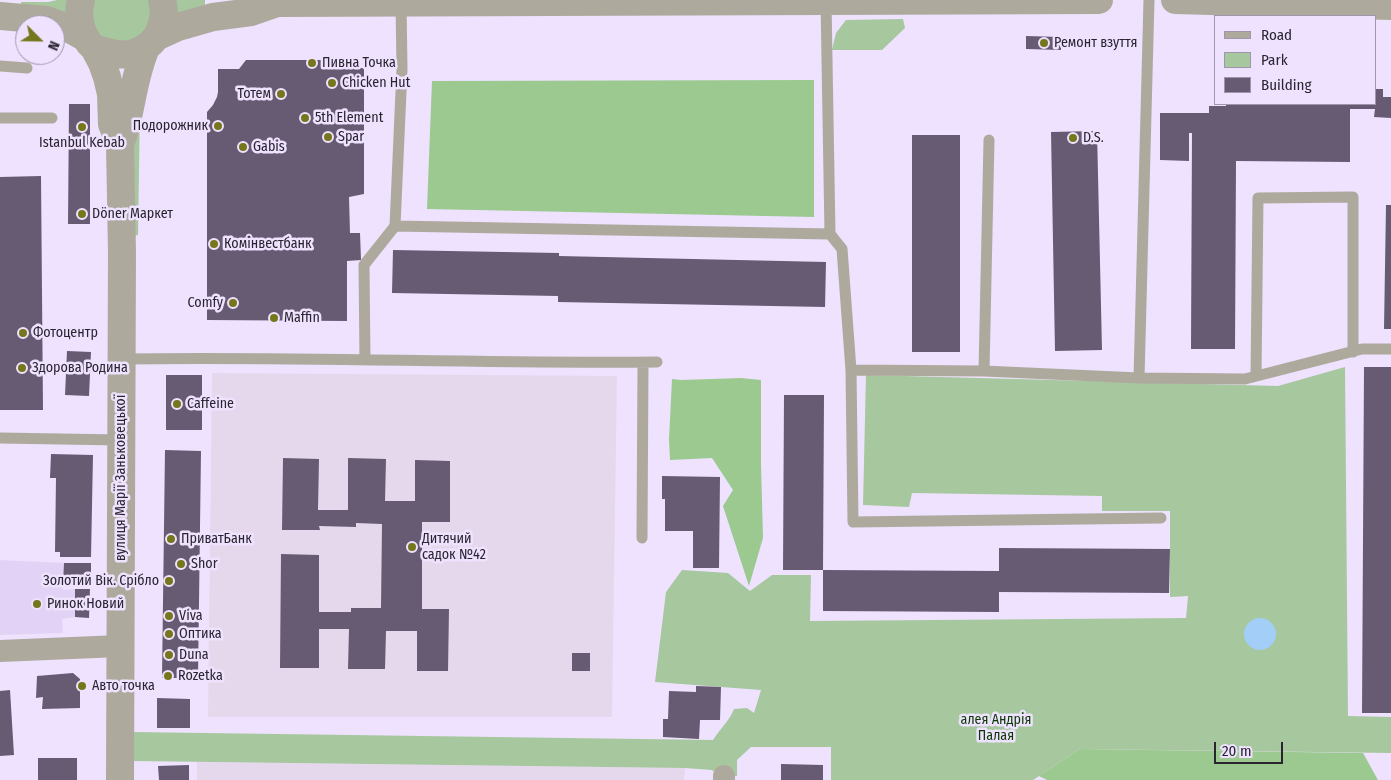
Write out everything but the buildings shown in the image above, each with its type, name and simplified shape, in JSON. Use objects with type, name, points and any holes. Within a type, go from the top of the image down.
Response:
[{"type":"street","name":"вулиця Марії Заньковецької","points":[[81,0],[79,16],[82,28],[102,63],[107,77],[111,94],[112,124],[120,145]]},
{"type":"street","name":"вулиця Марії Заньковецької","points":[[120,780],[122,253],[120,145],[140,62],[163,23],[164,8],[162,0]]},
{"type":"street","points":[[6,16],[46,20],[68,28],[90,43],[117,55],[132,54],[178,27],[204,20],[251,12],[270,2],[1099,0]]},
{"type":"street","points":[[1175,0],[1391,6]]},
{"type":"street","points":[[0,651],[120,646]]},
{"type":"lane","points":[[1138,378],[1148,0]]},
{"type":"lane","points":[[826,1],[830,234],[842,249],[851,370],[853,522],[1161,518]]},
{"type":"lane","points":[[365,360],[364,265],[395,226],[402,69],[401,2]]},
{"type":"lane","points":[[0,66],[26,68]]},
{"type":"lane","points":[[0,118],[52,118]]},
{"type":"lane","points":[[984,371],[989,140]]},
{"type":"lane","points":[[1256,376],[1258,198],[1353,197],[1353,352]]},
{"type":"lane","points":[[395,226],[830,234]]},
{"type":"lane","points":[[851,370],[984,371],[1138,378],[1245,379],[1362,350],[1391,349]]},
{"type":"lane","points":[[122,359],[658,362]]},
{"type":"lane","points":[[642,538],[643,363]]},
{"type":"lane","points":[[0,438],[121,440]]},
{"type":"shaded area","name":"Дитячий садок №42","points":[[212,373],[617,376],[612,717],[208,717]]},
{"type":"shaded area","name":"Ринок Новий","points":[[0,560],[64,563],[63,590],[75,589],[75,617],[62,619],[63,633],[0,635]]},
{"type":"shaded area","points":[[197,762],[685,768],[684,780],[197,780]]},
{"type":"green space","points":[[76,0],[74,19],[65,17],[65,15],[53,15],[21,9],[21,2]]},
{"type":"green space","points":[[94,0],[148,0],[151,16],[147,29],[127,44],[106,40],[97,33],[92,22],[91,10]]},
{"type":"green space","points":[[167,0],[205,0],[205,14],[167,24]]},
{"type":"green space","points":[[903,19],[905,28],[882,50],[832,50],[836,33],[846,20]]},
{"type":"green space","points":[[814,80],[814,217],[427,209],[432,81]]},
{"type":"green space","points":[[134,104],[140,105],[138,235],[131,236]]},
{"type":"green space","name":"алея Андрія Палая","points":[[1345,367],[1348,716],[1391,717],[1391,753],[1080,749],[1033,780],[831,780],[831,747],[751,747],[737,760],[737,776],[719,776],[712,770],[685,768],[132,761],[132,732],[713,740],[734,709],[747,708],[754,713],[761,690],[655,682],[666,592],[682,570],[728,573],[750,591],[772,575],[811,575],[810,621],[1186,618],[1188,596],[1170,597],[1170,511],[1102,511],[1102,496],[912,493],[909,507],[863,505],[866,375],[1278,386]]},
{"type":"green space","points":[[741,378],[761,380],[763,538],[749,586],[723,506],[733,490],[712,458],[670,460],[669,439],[672,379]]},
{"type":"green space","points":[[1080,749],[1363,753],[1378,780],[1047,780],[1039,776]]},
{"type":"water","points":[[1260,618],[1266,619],[1271,623],[1275,628],[1275,640],[1271,645],[1266,649],[1260,650],[1254,649],[1249,645],[1245,640],[1244,634],[1245,628],[1249,623],[1254,619]]},
{"type":"place","name":"Ремонт взуття","points":[[1044,43]]},
{"type":"place","name":"Пивна Точка","points":[[312,63]]},
{"type":"place","name":"Chicken Hut","points":[[332,83]]},
{"type":"place","name":"Тотем","points":[[281,94]]},
{"type":"place","name":"5th Element","points":[[305,118]]},
{"type":"place","name":"Подорожник","points":[[218,126]]},
{"type":"place","name":"Istanbul Kebab","points":[[82,127]]},
{"type":"place","name":"Spar","points":[[328,137]]},
{"type":"place","name":"D.S.","points":[[1073,138]]},
{"type":"place","name":"Gabis","points":[[243,147]]},
{"type":"place","name":"Döner Маркет","points":[[82,214]]},
{"type":"place","name":"Комінвестбанк","points":[[214,244]]},
{"type":"place","name":"Comfy","points":[[233,303]]},
{"type":"place","name":"Maffin","points":[[274,318]]},
{"type":"place","name":"Фотоцентр","points":[[23,333]]},
{"type":"place","name":"Здорова Родина","points":[[22,368]]},
{"type":"place","name":"Caffeine","points":[[177,404]]},
{"type":"place","name":"ПриватБанк","points":[[171,539]]},
{"type":"place","name":"Дитячий садок №42","points":[[412,547]]},
{"type":"place","name":"Shor","points":[[181,564]]},
{"type":"place","name":"Золотий Вік. Срібло","points":[[169,581]]},
{"type":"place","name":"Ринок Новий","points":[[37,604]]},
{"type":"place","name":"Viva","points":[[169,616]]},
{"type":"place","name":"Оптика","points":[[169,634]]},
{"type":"place","name":"Duna","points":[[169,655]]},
{"type":"place","name":"Rozetka","points":[[168,676]]},
{"type":"place","name":"Авто точка","points":[[82,686]]}]
